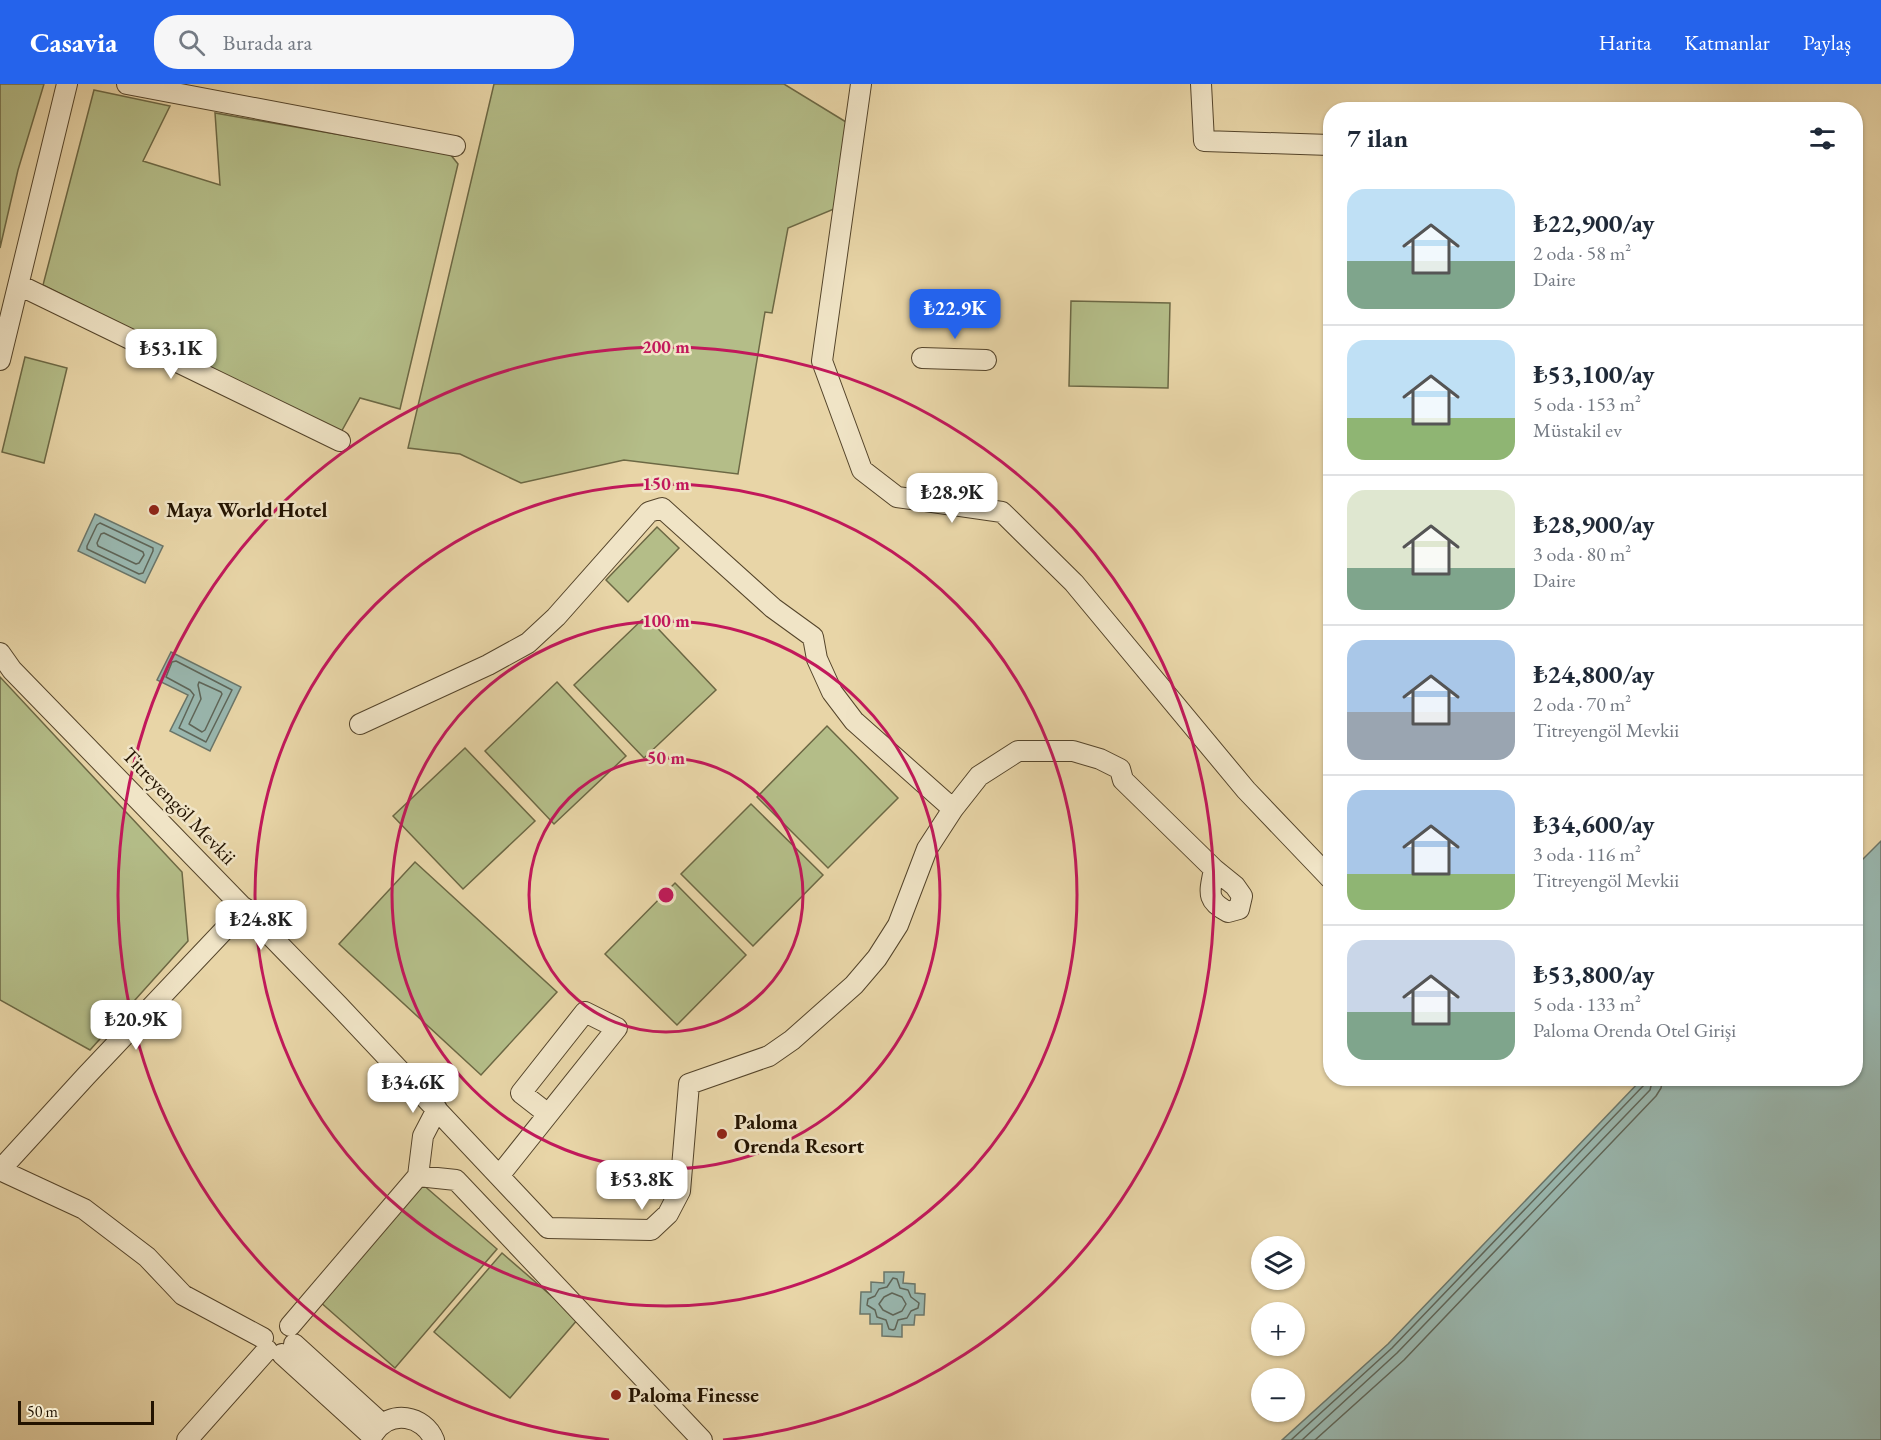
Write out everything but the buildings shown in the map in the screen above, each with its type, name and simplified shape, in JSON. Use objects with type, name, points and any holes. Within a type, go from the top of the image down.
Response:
[{"type":"street","points":[[0,360],[66,84]]},
{"type":"street","points":[[128,84],[455,146]]},
{"type":"street","points":[[861,84],[822,361],[862,470],[897,497],[1002,512],[1074,583],[1246,790],[1323,871]]},
{"type":"street","points":[[1201,84],[1204,141],[1323,146]]},
{"type":"street","points":[[19,285],[340,441]]},
{"type":"street","points":[[922,358],[986,360]]},
{"type":"street","points":[[360,724],[488,665],[528,643],[556,617],[649,512],[662,508],[773,608],[813,637],[817,659],[832,692],[854,722],[953,808],[979,777],[1018,751],[1073,751],[1100,759],[1120,769],[1123,780],[1214,869]]},
{"type":"street","name":"Titreyengöl Mevkii","points":[[0,653],[12,669],[245,908],[548,1228],[651,1230],[668,1214],[680,1191],[688,1084],[769,1056],[792,1040],[854,985],[877,958],[898,925],[927,849],[953,808]]},
{"type":"street","points":[[245,908],[0,1170],[84,1209],[147,1257],[183,1295],[279,1342],[375,1433],[393,1418],[404,1417],[414,1419],[424,1425],[431,1432],[434,1440]]},
{"type":"street","points":[[499,1176],[617,1028],[585,1012],[521,1093],[548,1114]]},
{"type":"street","points":[[187,1440],[279,1342],[418,1176],[423,1136],[437,1109]]},
{"type":"street","points":[[418,1176],[456,1180],[702,1440]]},
{"type":"green space","points":[[0,84],[44,84],[18,170],[0,248]]},
{"type":"green space","points":[[494,84],[784,84],[846,122],[834,209],[788,228],[772,313],[765,312],[738,474],[624,460],[521,483],[460,454],[408,448]]},
{"type":"green space","points":[[94,90],[170,106],[143,161],[220,185],[215,113],[450,154],[458,164],[400,409],[360,398],[340,434],[43,285]]},
{"type":"green space","points":[[1071,301],[1170,303],[1168,388],[1069,386]]},
{"type":"green space","points":[[25,357],[67,368],[44,463],[2,452]]},
{"type":"green space","points":[[657,527],[679,548],[628,602],[606,580]]},
{"type":"green space","points":[[646,616],[716,690],[644,758],[574,685]]},
{"type":"green space","points":[[0,677],[182,872],[188,941],[90,1050],[0,1000]]},
{"type":"green space","points":[[557,682],[626,756],[554,824],[485,751]]},
{"type":"green space","points":[[827,726],[898,798],[828,868],[757,797]]},
{"type":"green space","points":[[465,748],[535,821],[463,889],[393,816]]},
{"type":"green space","points":[[751,804],[823,875],[753,946],[681,874]]},
{"type":"green space","points":[[415,862],[557,992],[481,1075],[339,944]]},
{"type":"green space","points":[[675,883],[746,955],[677,1025],[605,954]]},
{"type":"green space","points":[[421,1183],[497,1249],[395,1368],[319,1301]]},
{"type":"green space","points":[[502,1253],[578,1319],[510,1398],[434,1332]]},
{"type":"water","points":[[95,514],[163,546],[145,583],[78,551]]},
{"type":"water","points":[[171,652],[241,687],[210,751],[170,731],[188,695],[157,680]]},
{"type":"water","points":[[1881,841],[1881,1440],[1282,1440],[1302,1422],[1305,1422],[1305,1419],[1388,1344],[1635,1086],[1863,1086],[1863,859]]},
{"type":"water","points":[[884,1272],[904,1272],[903,1283],[915,1284],[915,1293],[925,1294],[924,1315],[915,1315],[914,1325],[902,1325],[902,1337],[882,1336],[882,1324],[870,1324],[870,1314],[860,1314],[861,1292],[871,1292],[871,1282],[884,1283]]},
{"type":"place","name":"Maya World Hotel","points":[[154,510]]},
{"type":"place","name":"Paloma Orenda Resort","points":[[722,1134]]},
{"type":"place","name":"Paloma Finesse","points":[[616,1395]]}]
